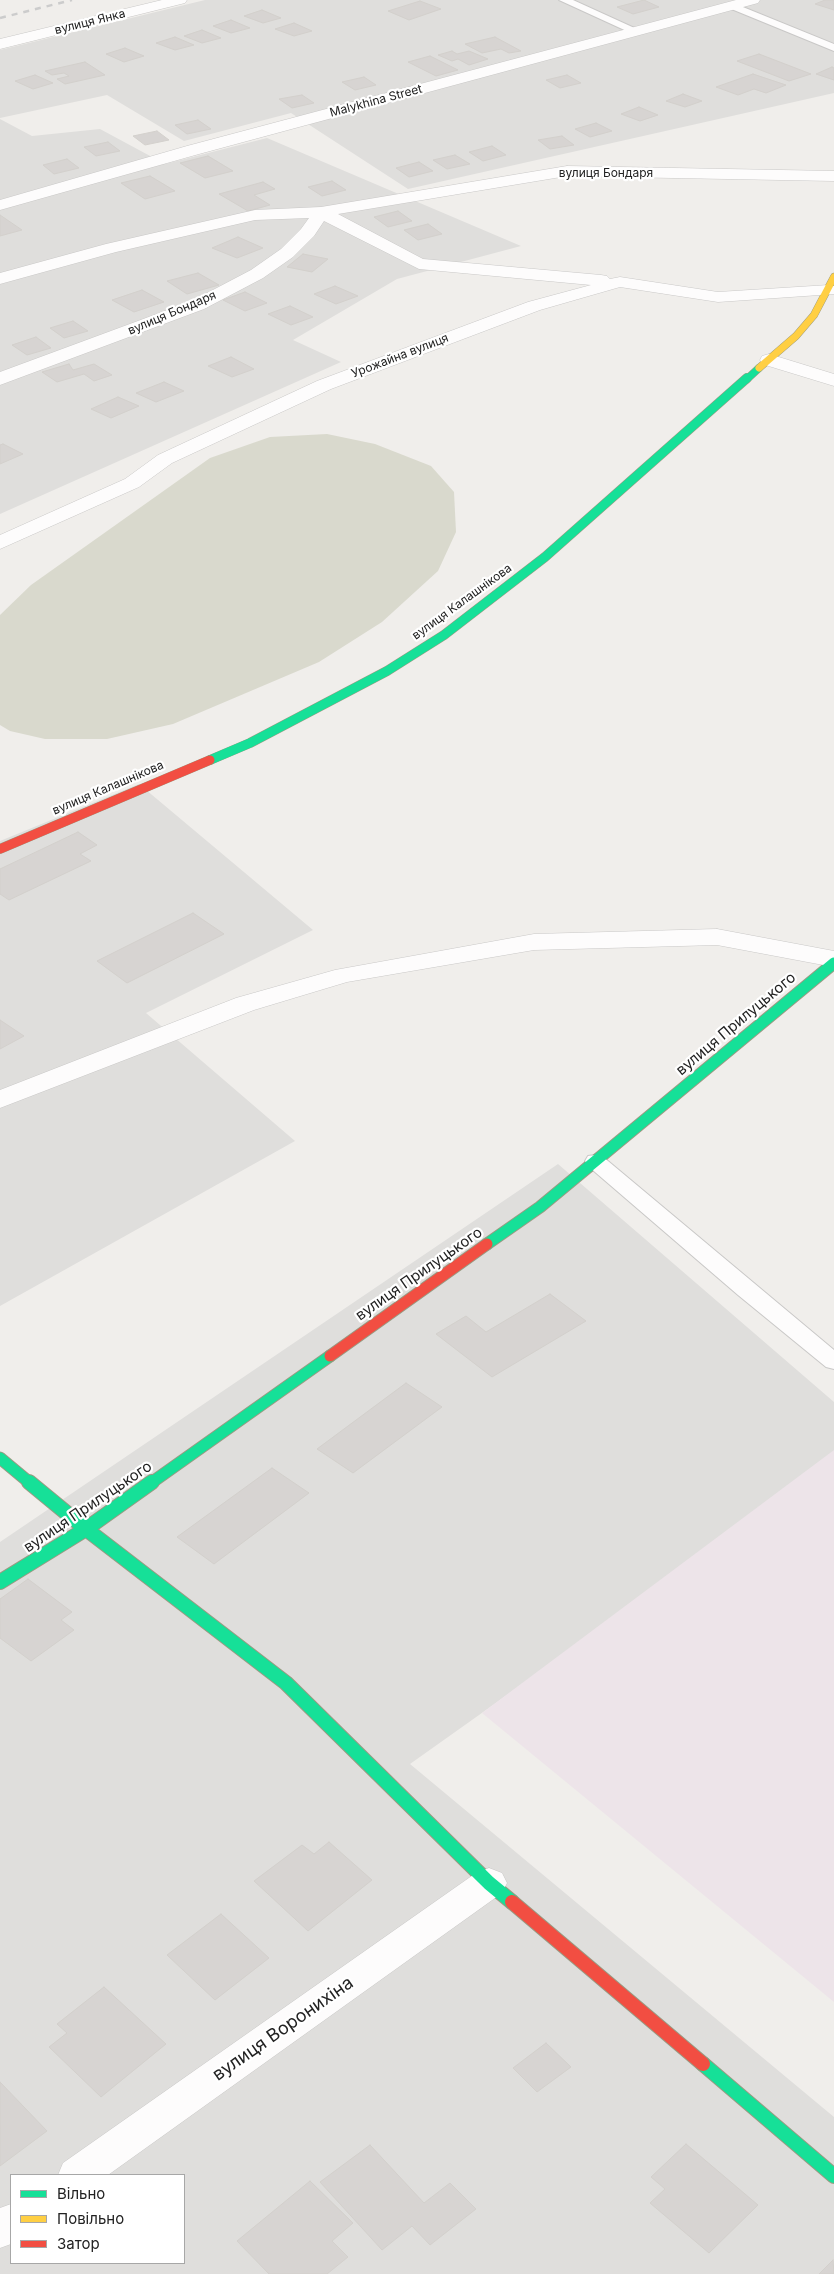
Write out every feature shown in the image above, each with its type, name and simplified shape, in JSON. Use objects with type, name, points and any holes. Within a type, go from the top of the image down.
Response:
[{"type":"street","name":"вулиця Янка","points":[[0,44],[180,0]]},
{"type":"street","name":"Malykhina Street","points":[[0,205],[192,150],[754,0]]},
{"type":"street","name":"вулиця Бондаря","points":[[0,279],[112,248],[255,215],[321,212],[567,171],[834,176]]},
{"type":"street","name":"вулиця Бондаря","points":[[0,379],[198,305],[256,274],[287,253],[308,232],[321,212]]},
{"type":"street","points":[[321,212],[419,264],[620,282]]},
{"type":"street","name":"Урожайна вулиця","points":[[0,543],[132,483],[165,459],[324,385],[534,306],[620,282],[718,297],[831,283]]},
{"type":"street","name":"вулиця Калашнікова","points":[[0,849],[250,743],[370,680],[444,635],[545,557],[796,336],[814,315],[831,283]]},
{"type":"street","points":[[769,360],[834,380]]},
{"type":"street","points":[[0,1100],[245,1004],[344,975],[534,942],[717,937],[834,961]]},
{"type":"street","name":"вулиця Прилуцького","points":[[0,1582],[86,1529],[540,1207],[834,961]]},
{"type":"street","points":[[0,1458],[86,1529],[286,1683],[489,1883],[834,2176]]},
{"type":"street","name":"вулиця Воронихіна","points":[[78,2174],[489,1883]]},
{"type":"lane","points":[[564,0],[636,30]]},
{"type":"lane","points":[[733,6],[834,48]]},
{"type":"lane","points":[[595,1161],[746,1290],[834,1362]]},
{"type":"shaded area","points":[[205,0],[834,0],[834,93],[408,189],[291,113],[184,141],[107,95],[0,118],[0,50]]},
{"type":"shaded area","points":[[0,119],[32,136],[100,129],[165,164],[267,138],[521,246],[397,279],[293,340],[341,362],[0,514]]},
{"type":"shaded area","points":[[327,434],[375,444],[431,466],[454,492],[456,532],[438,571],[382,622],[319,662],[173,724],[107,739],[45,739],[10,731],[0,725],[0,615],[31,585],[210,458],[270,437]]},
{"type":"shaded area","points":[[139,784],[313,930],[146,1013],[295,1141],[0,1306],[0,841]]},
{"type":"shaded area","points":[[558,1164],[834,1402],[834,1463],[410,1764],[834,2117],[834,2274],[0,2274],[0,1542]]},
{"type":"shaded area","points":[[834,1450],[834,2002],[482,1713]]},
{"type":"building","points":[[644,0],[659,7],[633,14],[617,7]]},
{"type":"building","points":[[825,0],[834,0],[834,10],[815,4]]},
{"type":"building","points":[[420,1],[441,9],[409,20],[388,11]]},
{"type":"building","points":[[262,10],[281,18],[263,23],[244,16]]},
{"type":"building","points":[[231,20],[250,28],[231,33],[213,26]]},
{"type":"building","points":[[294,23],[312,31],[294,36],[275,29]]},
{"type":"building","points":[[202,30],[221,38],[202,43],[184,36]]},
{"type":"building","points":[[175,37],[194,45],[175,50],[156,43]]},
{"type":"building","points":[[495,37],[521,51],[509,53],[501,49],[482,53],[465,44]]},
{"type":"building","points":[[125,48],[144,56],[124,62],[106,54]]},
{"type":"building","points":[[452,51],[457,54],[469,51],[488,59],[469,65],[458,59],[452,61],[438,55]]},
{"type":"building","points":[[759,54],[811,74],[789,81],[737,61]]},
{"type":"building","points":[[430,56],[458,70],[436,76],[408,62]]},
{"type":"building","points":[[85,62],[105,75],[65,84],[57,79],[69,76],[64,73],[52,75],[45,71]]},
{"type":"building","points":[[832,67],[834,68],[834,80],[816,74]]},
{"type":"building","points":[[753,74],[786,85],[766,93],[754,89],[738,95],[716,87]]},
{"type":"building","points":[[35,75],[53,83],[33,89],[15,81]]},
{"type":"building","points":[[567,75],[581,83],[560,88],[546,80]]},
{"type":"building","points":[[364,77],[376,85],[355,90],[342,82]]},
{"type":"building","points":[[683,94],[702,101],[685,107],[666,101]]},
{"type":"building","points":[[302,95],[314,103],[292,108],[279,99]]},
{"type":"building","points":[[639,107],[658,115],[640,121],[621,114]]},
{"type":"building","points":[[198,120],[211,129],[187,134],[175,125]]},
{"type":"building","points":[[596,123],[612,131],[590,137],[575,129]]},
{"type":"building","points":[[157,131],[169,140],[145,145],[133,136]]},
{"type":"building","points":[[562,136],[574,145],[550,149],[538,140]]},
{"type":"building","points":[[108,142],[120,151],[96,156],[84,147]]},
{"type":"building","points":[[492,146],[506,155],[483,161],[469,152]]},
{"type":"building","points":[[455,155],[470,164],[447,169],[433,160]]},
{"type":"building","points":[[208,156],[233,171],[205,178],[180,163]]},
{"type":"building","points":[[67,159],[79,168],[54,174],[43,165]]},
{"type":"building","points":[[419,162],[433,171],[409,177],[396,168]]},
{"type":"building","points":[[150,176],[175,191],[145,199],[121,183]]},
{"type":"building","points":[[332,181],[346,190],[322,196],[308,187]]},
{"type":"building","points":[[263,182],[275,189],[254,195],[270,205],[248,211],[219,194]]},
{"type":"building","points":[[398,211],[412,221],[388,227],[374,217]]},
{"type":"building","points":[[0,215],[22,230],[0,236]]},
{"type":"building","points":[[428,224],[442,234],[418,240],[404,230]]},
{"type":"building","points":[[238,237],[263,248],[237,258],[212,248]]},
{"type":"building","points":[[303,254],[328,259],[312,272],[287,267]]},
{"type":"building","points":[[198,273],[219,285],[187,294],[167,281]]},
{"type":"building","points":[[335,286],[358,296],[336,304],[314,294]]},
{"type":"building","points":[[142,290],[164,302],[134,312],[112,300]]},
{"type":"building","points":[[245,292],[267,303],[245,311],[223,300]]},
{"type":"building","points":[[290,306],[313,317],[291,325],[268,314]]},
{"type":"building","points":[[73,321],[88,331],[64,338],[50,328]]},
{"type":"building","points":[[36,337],[51,348],[27,355],[12,345]]},
{"type":"building","points":[[231,357],[254,369],[232,377],[208,366]]},
{"type":"building","points":[[69,364],[73,370],[94,364],[112,375],[94,381],[84,374],[57,382],[42,372]]},
{"type":"building","points":[[164,382],[184,391],[156,402],[136,393]]},
{"type":"building","points":[[118,397],[139,406],[111,418],[91,409]]},
{"type":"building","points":[[3,444],[23,454],[0,464],[0,445]]},
{"type":"building","points":[[78,832],[97,845],[80,854],[91,861],[9,900],[0,894],[0,869]]},
{"type":"building","points":[[193,913],[224,934],[127,983],[97,961]]},
{"type":"building","points":[[0,1020],[24,1036],[0,1049]]},
{"type":"building","points":[[550,1294],[586,1321],[492,1377],[436,1334],[466,1316],[486,1332]]},
{"type":"building","points":[[406,1383],[442,1407],[353,1473],[317,1449]]},
{"type":"building","points":[[272,1468],[309,1493],[214,1564],[177,1537]]},
{"type":"building","points":[[28,1579],[72,1612],[61,1620],[74,1630],[31,1661],[0,1638],[0,1599]]},
{"type":"building","points":[[329,1842],[372,1880],[308,1931],[254,1881],[302,1845],[314,1854]]},
{"type":"building","points":[[221,1914],[269,1958],[215,2000],[167,1955]]},
{"type":"building","points":[[104,1987],[166,2044],[101,2097],[49,2047],[67,2033],[57,2024]]},
{"type":"building","points":[[546,2043],[571,2067],[537,2092],[513,2068]]},
{"type":"building","points":[[0,2082],[47,2131],[0,2166]]},
{"type":"building","points":[[686,2144],[758,2205],[709,2253],[650,2203],[665,2189],[651,2177]]},
{"type":"building","points":[[370,2145],[424,2203],[450,2183],[476,2209],[430,2245],[412,2226],[382,2250],[320,2182]]},
{"type":"building","points":[[310,2181],[353,2223],[332,2241],[348,2257],[327,2274],[269,2274],[237,2241]]},
{"type":"building","points":[[833,2260],[834,2274],[819,2274]]},
{"type":"railway","points":[[0,18],[72,0]]},
{"type":"traffic: fast","points":[[210,760],[250,743],[387,671],[444,635],[545,557],[759,368]]},
{"type":"traffic: fast","points":[[487,1244],[540,1207],[834,963]]},
{"type":"traffic: fast","points":[[0,1582],[86,1529],[330,1356]]},
{"type":"traffic: fast","points":[[0,1458],[86,1529],[286,1683],[489,1883],[512,1902]]},
{"type":"traffic: fast","points":[[703,2064],[834,2176]]},
{"type":"traffic: slow","points":[[759,368],[796,336],[814,315],[834,277]]},
{"type":"traffic: jam","points":[[0,849],[210,760]]},
{"type":"traffic: jam","points":[[330,1356],[487,1244]]},
{"type":"traffic: jam","points":[[512,1902],[703,2064]]}]
